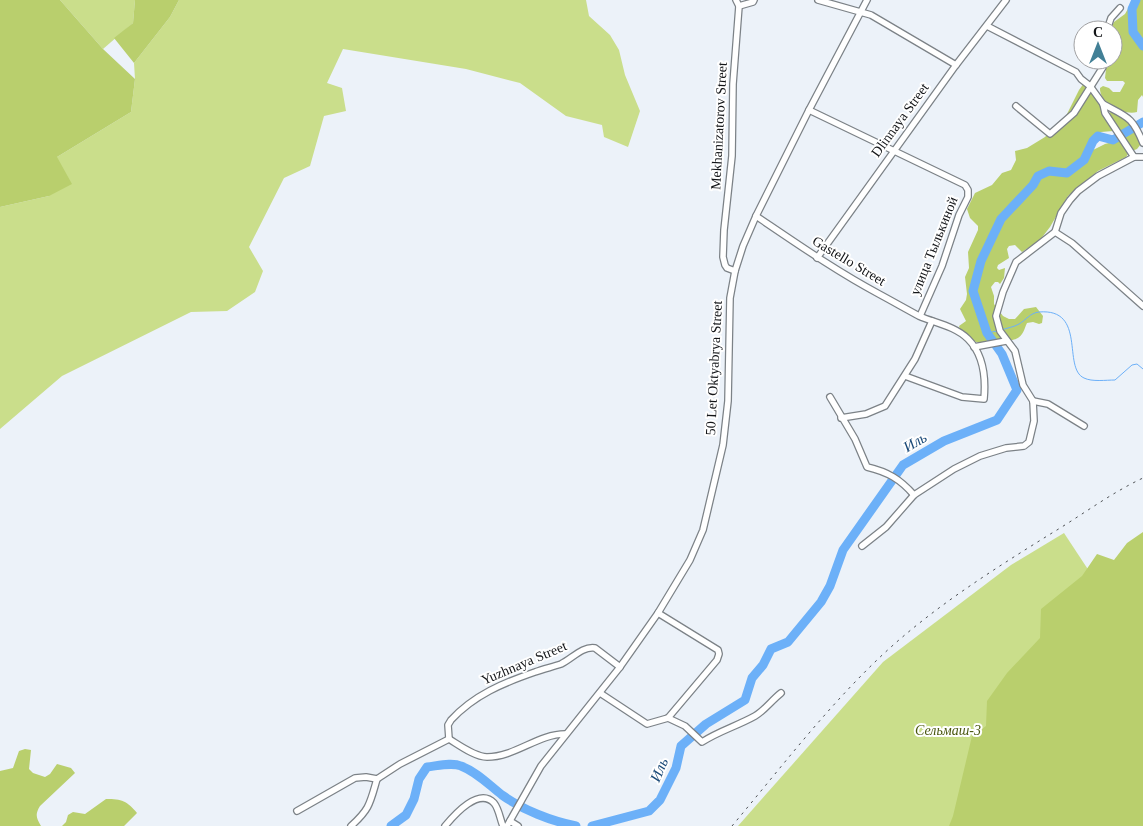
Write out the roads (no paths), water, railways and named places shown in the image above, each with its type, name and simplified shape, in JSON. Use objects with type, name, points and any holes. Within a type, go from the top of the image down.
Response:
[{"type":"street","points":[[818,0],[871,15],[956,65]]},
{"type":"street","name":"50 Let Oktyabrya Street","points":[[510,821],[541,766],[620,667],[658,613],[690,560],[703,530],[723,445],[728,401],[730,298],[735,271],[756,216],[867,0]]},
{"type":"street","name":"Dlinnaya Street","points":[[817,258],[956,65],[1006,0]]},
{"type":"street","name":"Mekhanizatorov Street","points":[[735,271],[724,265],[723,257],[732,156],[733,84],[738,3],[755,1]]},
{"type":"street","points":[[1110,20],[1120,8]]},
{"type":"street","points":[[987,26],[1070,68],[1090,86],[1103,104],[1105,113],[1134,157]]},
{"type":"street","points":[[1016,106],[1050,134],[1074,113],[1101,70]]},
{"type":"street","points":[[1103,104],[1131,119],[1143,142]]},
{"type":"street","points":[[809,110],[893,151]]},
{"type":"street","name":"улица Тылькиной","points":[[893,151],[966,185],[968,190],[968,197],[959,215],[942,266],[920,316]]},
{"type":"street","points":[[862,546],[886,527],[914,495],[954,469],[980,456],[1006,448],[1024,446],[1029,442],[1034,420],[1033,401],[1023,385],[1015,350],[997,325],[996,316],[1016,262],[1055,232],[1061,213],[1078,191],[1098,176],[1134,157],[1143,157]]},
{"type":"street","name":"Gastello Street","points":[[756,216],[817,258],[861,285],[920,316],[958,331],[968,339],[984,365],[986,384],[984,399],[962,397],[905,376]]},
{"type":"street","points":[[1055,232],[1072,243],[1143,306]]},
{"type":"street","points":[[841,418],[866,414],[885,406],[915,360],[932,321]]},
{"type":"street","points":[[974,347],[1006,340]]},
{"type":"street","points":[[830,397],[855,439],[867,467],[885,471],[905,485],[914,495]]},
{"type":"street","points":[[1033,401],[1048,404],[1084,426]]},
{"type":"street","points":[[600,693],[647,724],[668,718],[717,660],[718,650],[658,613]]},
{"type":"street","name":"Yuzhnaya Street","points":[[449,739],[448,725],[451,720],[484,692],[559,664],[572,658],[584,648],[595,648],[620,667]]},
{"type":"street","points":[[668,718],[685,726],[702,742],[722,730],[757,715],[771,700],[781,693]]},
{"type":"street","points":[[351,826],[365,814],[377,779],[400,764],[449,739],[487,757],[520,749],[556,733],[565,734]]},
{"type":"street","points":[[297,811],[355,778],[377,779]]},
{"type":"street","points":[[445,826],[475,799],[484,798],[493,802],[498,810],[503,826]]},
{"type":"street","points":[[510,821],[518,826]]},
{"type":"waterway","name":"Иль","points":[[1136,0],[1132,9],[1133,32],[1143,46]]},
{"type":"waterway","name":"Иль","points":[[592,826],[649,811],[660,800],[676,768],[681,746],[706,724],[745,700],[752,678],[763,665],[771,649],[788,642],[821,602],[830,586],[843,550],[903,465],[944,441],[997,420],[1017,390],[1002,354],[987,333],[973,291],[981,261],[1001,219],[1033,185],[1038,176],[1049,171],[1067,173],[1084,160],[1093,141],[1098,136],[1113,140],[1143,122]]},
{"type":"waterway","points":[[1001,330],[1017,325],[1039,312],[1054,313],[1063,319],[1069,328],[1074,363],[1078,372],[1084,378],[1115,380],[1132,365],[1137,364],[1143,369]]},
{"type":"waterway","points":[[987,333],[997,331]]},
{"type":"waterway","name":"Иль","points":[[391,826],[406,815],[414,799],[419,779],[427,767],[449,764],[467,769],[483,779],[502,795],[528,810],[547,818],[576,826]]},
{"type":"railway","points":[[732,826],[802,741],[857,679],[918,624],[984,577],[1108,497],[1143,478]]},
{"type":"park label","name":"Сельмаш-3","points":[[948,730]]}]
